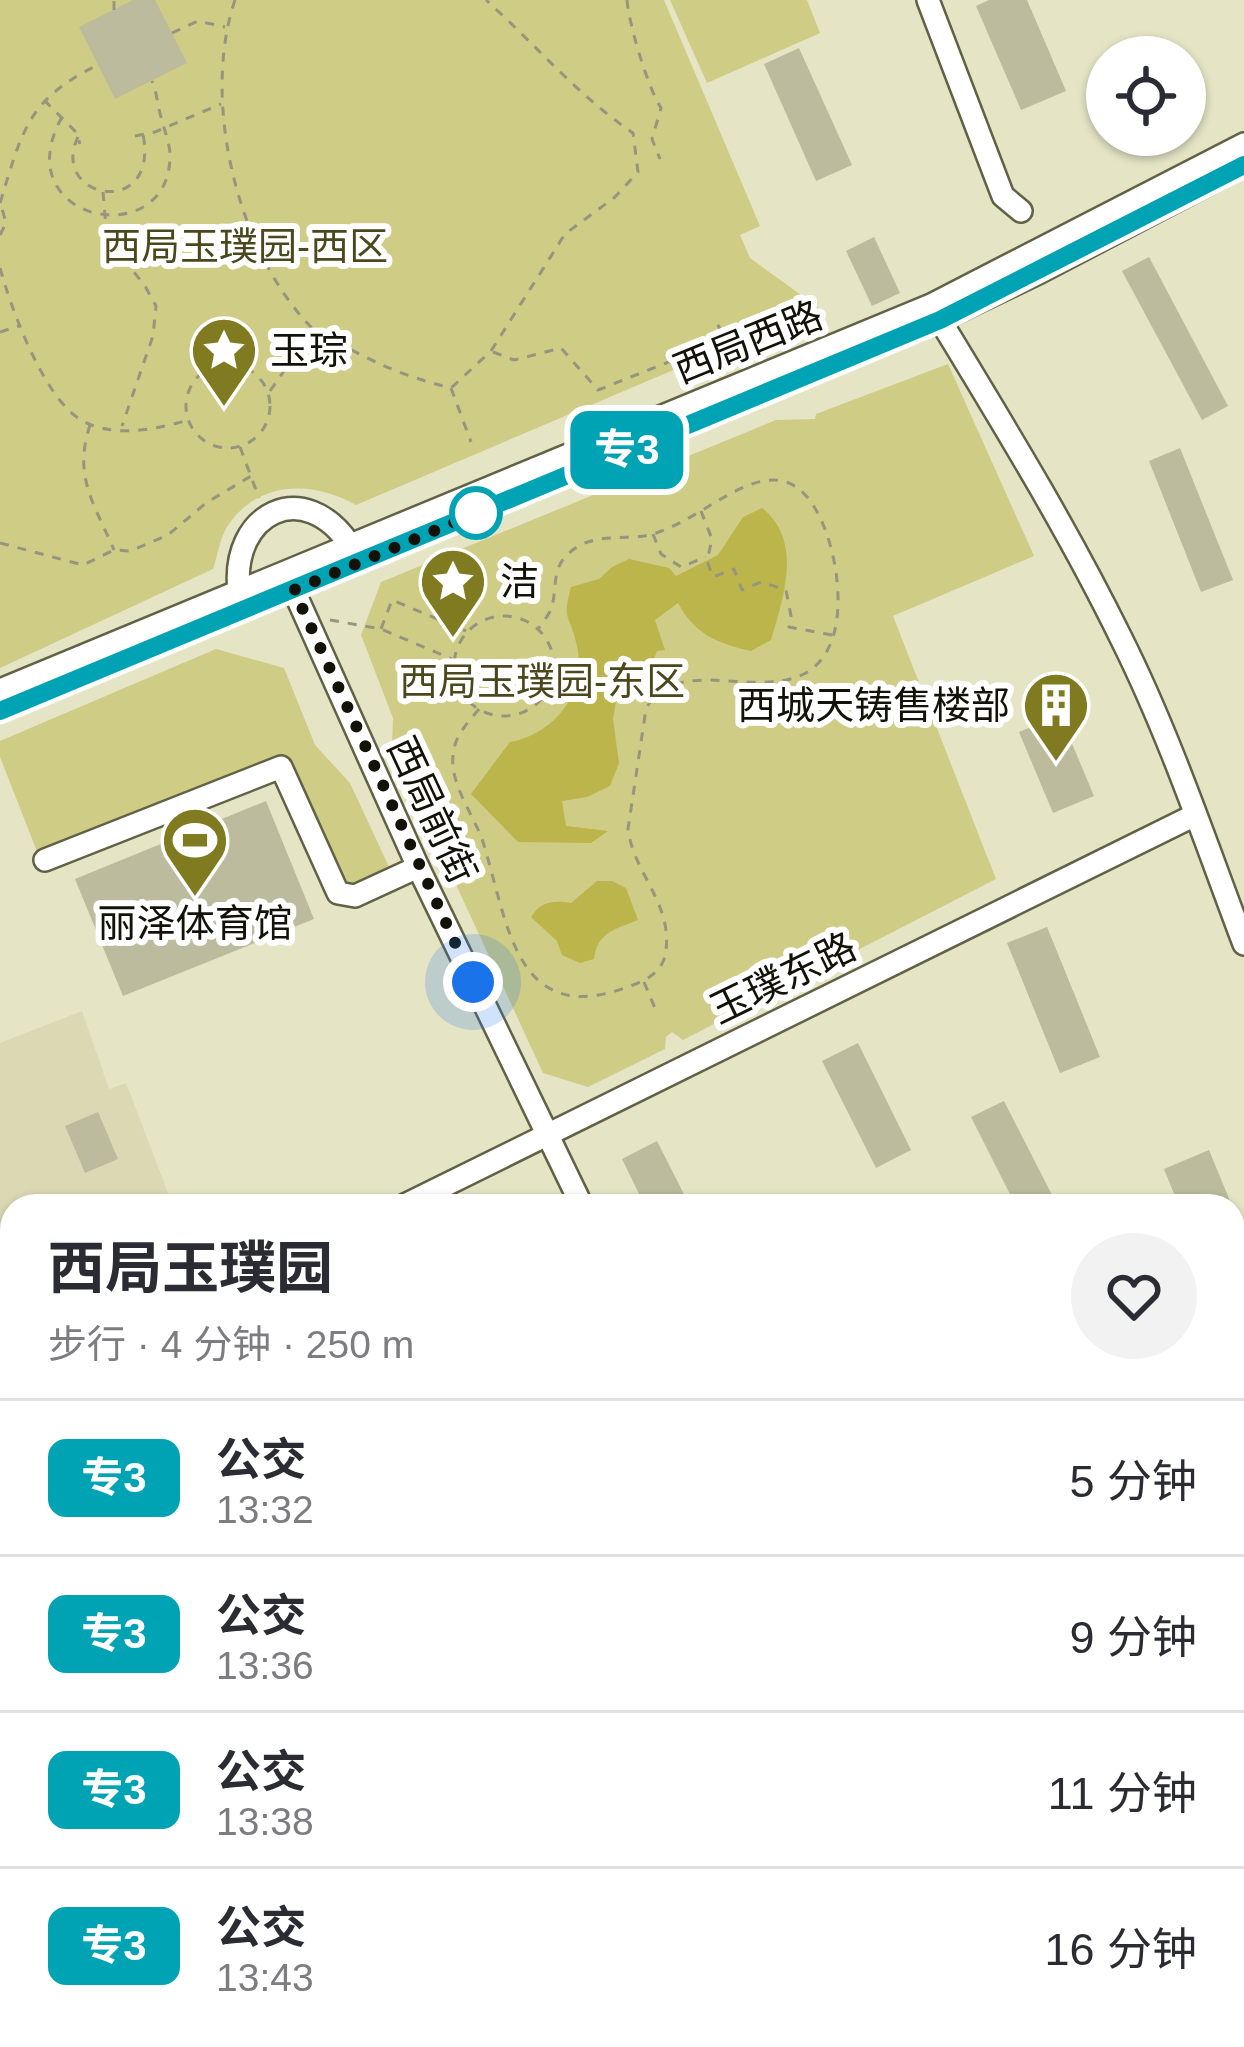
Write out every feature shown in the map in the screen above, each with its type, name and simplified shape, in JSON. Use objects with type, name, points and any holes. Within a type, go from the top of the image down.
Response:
[{"type":"street","points":[[928,0],[1003,196],[1021,211]]},
{"type":"street","name":"西局西路","points":[[0,690],[239,591],[290,581],[350,545],[932,305],[1244,144]]},
{"type":"street","name":"西局西路","points":[[0,711],[290,581],[940,320],[1244,165]]},
{"type":"street","points":[[940,320],[1028,464],[1122,639],[1244,944]]},
{"type":"street","points":[[239,591],[237,565],[245,537],[280,511],[308,510],[333,523],[350,545]]},
{"type":"street","name":"西局前街","points":[[290,581],[418,867],[576,1194]]},
{"type":"street","points":[[45,860],[281,767],[338,893],[355,896],[418,867]]},
{"type":"street","name":"玉璞东路","points":[[428,1194],[1196,815]]},
{"type":"path","points":[[114,0],[114,10]]},
{"type":"path","points":[[235,0],[226,27],[223,104],[246,226],[267,264],[313,330],[377,366],[452,388]]},
{"type":"path","points":[[452,388],[491,351],[565,234],[615,197],[638,172],[633,133],[564,80],[535,44],[486,0]]},
{"type":"path","points":[[627,0],[650,91],[661,108],[652,139],[660,159]]},
{"type":"path","points":[[172,33],[198,21],[226,27]]},
{"type":"path","points":[[0,235],[6,223],[0,203],[21,137],[42,99],[98,64]]},
{"type":"path","points":[[62,117],[48,155],[61,193],[76,207],[102,216],[134,212],[162,186],[169,167],[170,148],[152,80]]},
{"type":"path","points":[[42,99],[62,117],[80,144]]},
{"type":"path","points":[[135,136],[223,104]]},
{"type":"path","points":[[78,136],[73,165],[87,185],[103,193],[126,189],[139,177],[146,161],[143,134]]},
{"type":"path","points":[[103,193],[107,238],[156,306],[153,336],[120,430]]},
{"type":"path","points":[[0,268],[21,326],[51,385],[76,417],[120,430],[166,427],[188,420]]},
{"type":"path","points":[[491,351],[514,359],[561,348],[598,390],[724,340],[715,317]]},
{"type":"path","points":[[0,332],[21,326]]},
{"type":"path","points":[[268,393],[313,330]]},
{"type":"path","points":[[213,365],[241,365],[262,380],[268,393],[271,406],[262,431],[240,447],[212,445],[199,437],[188,420],[186,398],[191,384],[213,365]]},
{"type":"path","points":[[452,388],[471,442]]},
{"type":"path","points":[[91,423],[81,453],[86,482],[114,550]]},
{"type":"path","points":[[240,447],[266,517]]},
{"type":"path","points":[[0,543],[83,566],[114,550],[130,551],[168,535],[206,502],[251,476]]},
{"type":"path","points":[[479,709],[456,740],[452,763],[524,966],[558,993],[584,996],[643,981],[659,970],[666,954],[659,901],[632,849],[628,829],[649,702],[660,689],[684,681],[786,681],[818,660],[834,635],[837,590],[828,538],[813,506],[794,484],[782,479],[760,481],[653,534],[607,536],[567,554],[556,573],[552,610],[538,628]]},
{"type":"path","points":[[701,511],[712,539],[707,558],[713,577],[734,569],[742,590],[760,582],[786,590],[789,627],[834,635]]},
{"type":"path","points":[[653,534],[661,554],[681,567],[707,558]]},
{"type":"path","points":[[381,629],[392,600],[467,632]]},
{"type":"path","points":[[305,615],[381,629],[454,660]]},
{"type":"path","points":[[511,616],[538,628],[554,659],[548,692],[521,713],[505,716],[479,709],[462,693],[454,660],[467,632],[495,617],[511,616]]},
{"type":"path","points":[[447,853],[482,838]]},
{"type":"path","points":[[643,981],[657,1013]]},
{"type":"shaded area","points":[[762,508],[775,521],[786,552],[785,587],[771,640],[751,651],[717,640],[699,630],[678,603],[655,620],[665,650],[657,651],[652,664],[641,663],[619,683],[613,719],[619,763],[610,786],[587,797],[562,801],[566,826],[608,831],[591,843],[518,842],[471,794],[510,742],[555,719],[573,693],[579,660],[567,611],[571,587],[599,579],[629,559],[669,568],[676,576],[718,555],[743,517]]},
{"type":"shaded area","points":[[597,881],[626,888],[638,920],[603,937],[594,959],[580,963],[562,955],[557,941],[531,917],[548,903],[571,903]]},
{"type":"shaded area","points":[[82,1011],[109,1089],[126,1083],[168,1194],[0,1194],[0,1043]]},
{"type":"green space","name":"西局玉璞园-西区","points":[[0,0],[664,0],[760,226],[740,235],[750,258],[819,308],[356,505],[305,489],[271,492],[242,510],[226,529],[213,569],[0,668]]},
{"type":"green space","points":[[670,0],[807,0],[820,33],[707,83]]},
{"type":"green space","name":"西局玉璞园-东区","points":[[948,364],[1034,556],[893,616],[996,879],[683,1040],[672,1032],[666,1037],[665,1049],[588,1087],[543,1073],[392,746],[393,718],[361,635],[381,582],[776,420],[815,419],[816,414]]},
{"type":"green space","points":[[216,649],[284,668],[315,745],[350,783],[389,867],[340,884],[285,758],[38,854],[0,757],[0,741]]},
{"type":"building","points":[[133,0],[155,0],[187,63],[115,99],[79,27]]},
{"type":"building","points":[[989,0],[1027,0],[1066,91],[1021,110],[976,6]]},
{"type":"building","points":[[799,48],[852,165],[816,181],[764,64]]},
{"type":"building","points":[[874,237],[900,293],[872,306],[846,251]]},
{"type":"building","points":[[1149,257],[1228,406],[1202,420],[1122,271]]},
{"type":"building","points":[[1180,448],[1233,580],[1201,592],[1149,461]]},
{"type":"building","name":"西城天铸售楼部","points":[[1060,715],[1094,796],[1053,813],[1019,732]]},
{"type":"building","name":"丽泽体育馆","points":[[266,801],[314,919],[123,996],[75,879]]},
{"type":"building","points":[[1047,927],[1100,1057],[1060,1073],[1007,943]]},
{"type":"building","points":[[858,1043],[911,1150],[876,1168],[822,1061]]},
{"type":"building","points":[[1004,1101],[1051,1194],[1010,1194],[971,1117]]},
{"type":"building","points":[[98,1112],[118,1159],[85,1173],[65,1126]]},
{"type":"building","points":[[657,1141],[684,1194],[639,1194],[622,1159]]},
{"type":"building","points":[[1209,1150],[1227,1194],[1174,1194],[1164,1169]]},
{"type":"bus line","name":"专3","points":[[0,711],[940,320],[1244,165]]},
{"type":"place","name":"玉琮","points":[[224,409]]},
{"type":"place","name":"洁","points":[[453,640]]},
{"type":"place","name":"西城天铸售楼部","points":[[1056,764]]},
{"type":"place","name":"丽泽体育馆","points":[[195,899]]},
{"type":"route","points":[[473,982],[294,590],[476,513]]}]
